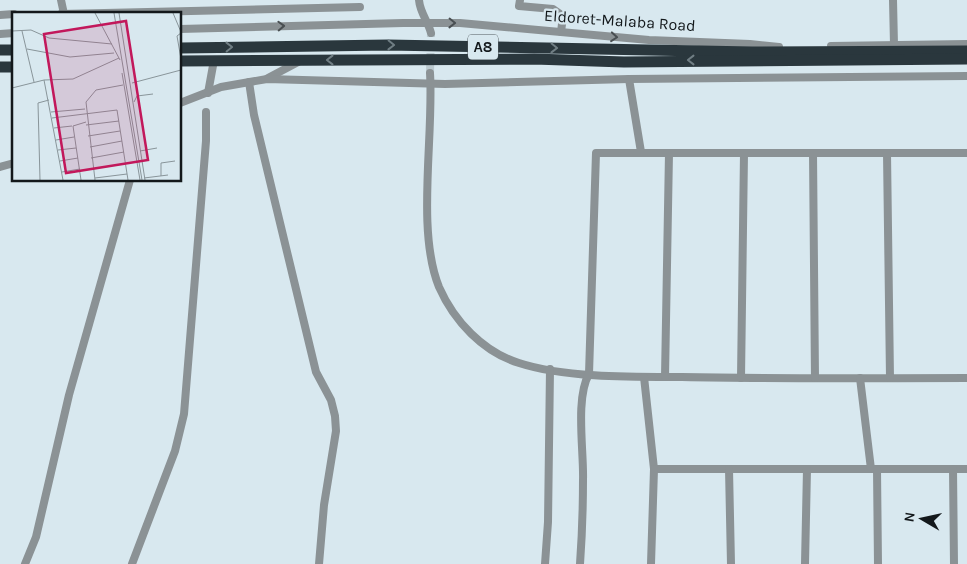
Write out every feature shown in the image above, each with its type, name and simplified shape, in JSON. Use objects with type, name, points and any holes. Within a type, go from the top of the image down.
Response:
[{"type":"highway","name":"Eldoret-Malaba Road","points":[[181,48],[388,45],[752,52],[967,51]]},
{"type":"highway","name":"A8","points":[[181,62],[214,60],[534,59],[624,62],[967,59]]},
{"type":"street","points":[[419,0],[421,10],[429,23],[431,33]]},
{"type":"street","points":[[520,0],[519,6],[557,11],[563,16],[561,32]]},
{"type":"street","points":[[894,0],[894,45]]},
{"type":"street","points":[[147,12],[360,7]]},
{"type":"street","name":"Eldoret-Malaba Road","points":[[181,29],[460,23],[649,40],[750,44],[773,47],[967,44]]},
{"type":"street","points":[[208,93],[214,60]]},
{"type":"street","points":[[267,79],[302,60]]},
{"type":"street","points":[[430,74],[428,225],[431,259],[440,288],[466,330],[484,346],[518,363],[589,374],[644,377],[967,378]]},
{"type":"street","points":[[181,103],[231,85],[267,79],[431,84],[629,79],[967,76]]},
{"type":"street","points":[[629,79],[641,152]]},
{"type":"street","points":[[249,82],[254,116],[316,372],[331,400],[335,416],[336,431],[324,505],[318,564]]},
{"type":"street","points":[[132,564],[175,451],[184,414],[206,141],[206,112]]},
{"type":"street","points":[[580,564],[583,488],[582,408],[584,387],[589,374],[594,155],[600,152],[668,154],[967,153]]},
{"type":"street","points":[[741,378],[744,153]]},
{"type":"street","points":[[813,153],[815,378]]},
{"type":"street","points":[[887,153],[890,378]]},
{"type":"street","points":[[664,377],[668,154]]},
{"type":"street","points":[[0,168],[12,164]]},
{"type":"street","points":[[25,564],[36,538],[72,385],[130,181]]},
{"type":"street","points":[[545,564],[548,522],[550,369]]},
{"type":"street","points":[[644,377],[654,469],[652,564]]},
{"type":"street","points":[[860,378],[874,469],[878,564]]},
{"type":"street","points":[[654,469],[967,469]]},
{"type":"street","points":[[729,469],[731,564]]},
{"type":"street","points":[[805,564],[807,469]]},
{"type":"street","points":[[953,469],[954,564]]},
{"type":"tunnel","points":[[430,73],[431,33]]}]
